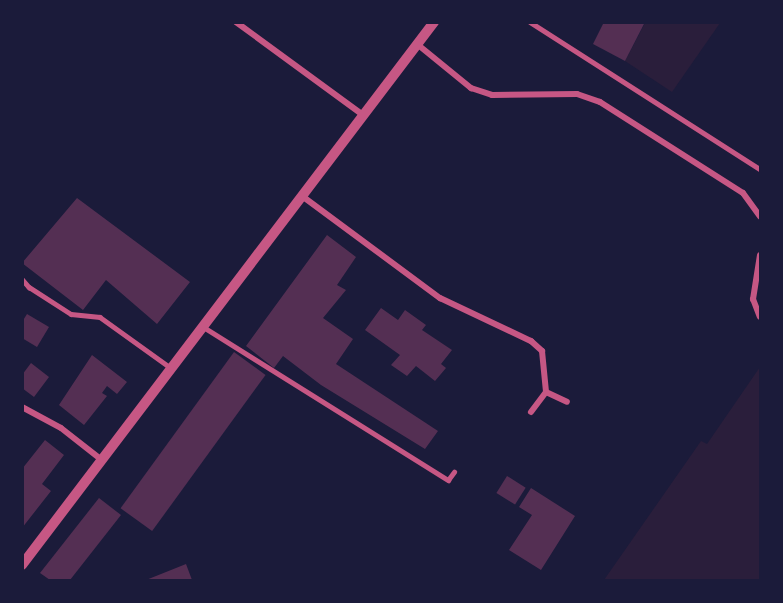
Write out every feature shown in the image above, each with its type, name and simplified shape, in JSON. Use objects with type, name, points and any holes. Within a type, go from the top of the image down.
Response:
[{"type":"street","points":[[237,22],[363,115]]},
{"type":"street","points":[[22,565],[205,328],[434,22]]},
{"type":"street","points":[[417,44],[471,88],[492,95],[577,94],[600,102],[743,193],[760,216]]},
{"type":"street","points":[[303,196],[440,298],[531,341],[542,351],[546,392],[531,412]]},
{"type":"street","points":[[760,255],[753,299],[760,317]]},
{"type":"street","points":[[546,392],[567,402]]},
{"type":"street","points":[[22,407],[61,428],[102,460]]},
{"type":"lane","points":[[530,22],[760,169]]},
{"type":"lane","points":[[22,279],[29,287],[71,314],[100,317],[172,369]]},
{"type":"lane","points":[[205,328],[448,480],[454,472]]},
{"type":"shaded area","points":[[645,23],[720,23],[672,92],[625,61]]},
{"type":"shaded area","points":[[760,367],[760,580],[604,580],[701,441],[707,444]]},
{"type":"building","points":[[604,22],[645,22],[625,61],[593,44]]},
{"type":"building","points":[[77,198],[190,282],[157,324],[106,280],[83,310],[22,263]]},
{"type":"building","points":[[327,235],[356,257],[337,285],[346,290],[323,318],[353,339],[336,364],[438,431],[425,449],[321,385],[283,356],[274,368],[246,346]]},
{"type":"building","points":[[381,308],[398,320],[405,310],[426,325],[422,330],[452,350],[441,364],[446,368],[435,381],[416,366],[407,376],[391,365],[400,355],[365,330]]},
{"type":"building","points":[[27,314],[49,327],[37,347],[22,338],[22,322]]},
{"type":"building","points":[[234,352],[266,375],[152,531],[121,508]]},
{"type":"building","points":[[92,355],[127,382],[117,394],[107,386],[102,393],[107,396],[84,425],[59,405]]},
{"type":"building","points":[[31,363],[49,377],[34,397],[22,388],[22,375]]},
{"type":"building","points":[[45,440],[64,455],[42,484],[51,491],[22,528],[22,469]]},
{"type":"building","points":[[507,476],[526,488],[515,505],[496,493]]},
{"type":"building","points":[[531,488],[575,516],[541,570],[509,550],[532,515],[519,507]]},
{"type":"building","points":[[99,498],[121,515],[70,580],[50,580],[40,573]]},
{"type":"building","points":[[186,564],[192,580],[146,580]]}]
